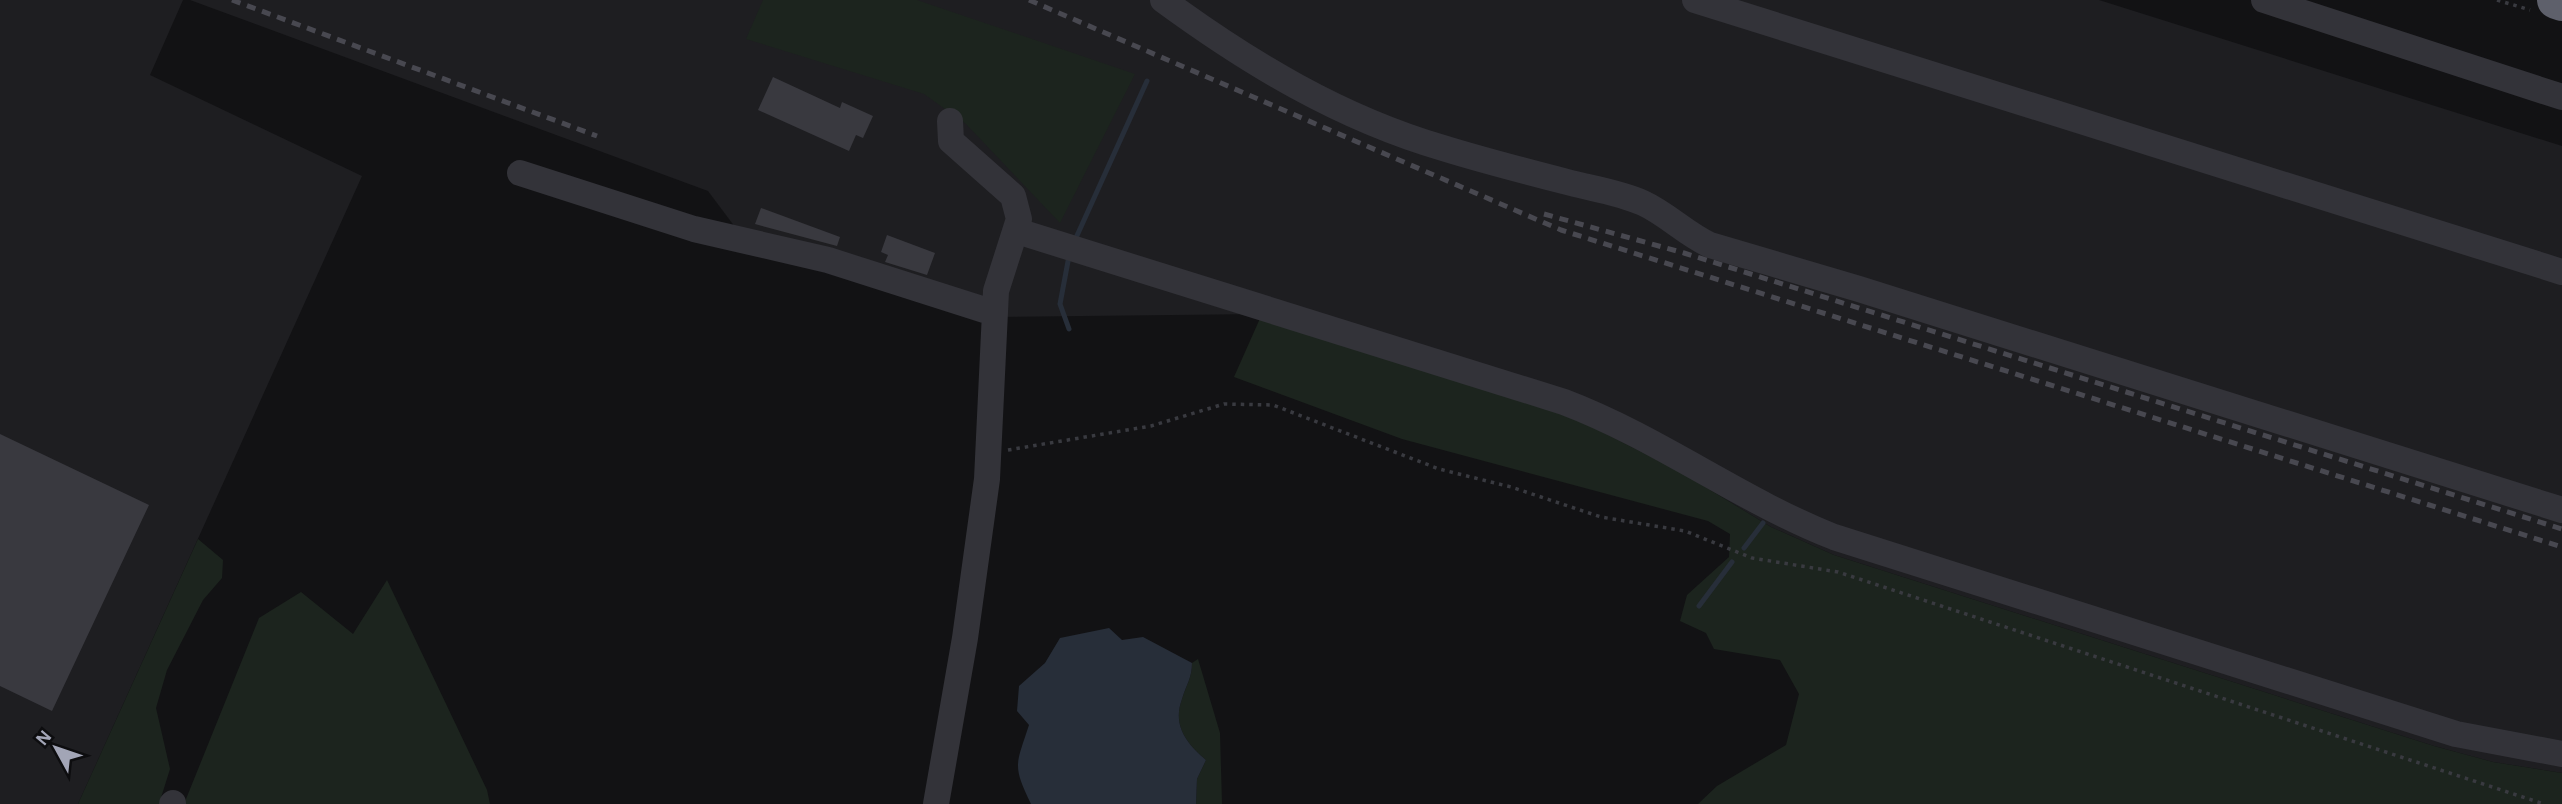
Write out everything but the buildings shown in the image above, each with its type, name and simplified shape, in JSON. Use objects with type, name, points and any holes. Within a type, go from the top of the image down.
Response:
[{"type":"highway","points":[[2556,0],[2562,2]]},
{"type":"lane","points":[[1163,0],[1274,75],[1332,106],[1401,135],[1622,196],[1652,207],[1692,237],[1710,246],[1872,293],[2562,510]]},
{"type":"lane","points":[[1695,0],[2562,272]]},
{"type":"lane","points":[[2264,0],[2562,96]]},
{"type":"lane","points":[[936,804],[965,638],[989,452],[996,291],[1017,230],[1017,207],[1013,196],[960,152],[951,141],[950,121]]},
{"type":"lane","points":[[520,173],[694,229],[828,260],[994,313]]},
{"type":"lane","points":[[1017,230],[1597,415],[1655,443],[1773,511],[1834,537],[2456,734],[2562,754]]},
{"type":"path","points":[[989,452],[1151,426],[1224,404],[1273,405],[1439,469],[1511,487],[1601,517],[1685,531],[1752,558],[1838,572],[2544,804]]},
{"type":"shaded area","points":[[0,0],[183,0],[150,75],[362,176],[78,804],[0,804]]},
{"type":"shaded area","points":[[190,0],[2099,0],[2562,146],[2562,773],[2493,762],[2434,746],[1834,555],[1771,527],[1679,471],[1262,314],[989,317],[750,247],[708,191]]},
{"type":"shaded area","points":[[763,0],[917,0],[1135,74],[1060,223],[966,124],[924,94],[746,39]]},
{"type":"shaded area","points":[[1262,314],[1545,403],[1679,471],[1771,527],[1834,555],[2434,746],[2493,762],[2562,773],[2562,804],[1698,804],[1717,786],[1786,745],[1799,694],[1780,660],[1714,649],[1706,633],[1680,621],[1687,595],[1729,557],[1730,534],[1708,521],[1402,439],[1234,377]]},
{"type":"shaded area","points":[[198,539],[223,560],[222,578],[203,600],[167,670],[156,708],[170,769],[159,804],[78,804]]},
{"type":"shaded area","points":[[387,580],[487,790],[490,804],[184,804],[259,618],[301,592],[353,634]]},
{"type":"shaded area","points":[[1198,659],[1220,733],[1222,804],[1196,804],[1197,779],[1206,760],[1187,741],[1180,726],[1179,709],[1192,663]]},
{"type":"water","points":[[1109,628],[1122,640],[1143,637],[1192,663],[1179,718],[1187,741],[1206,760],[1197,779],[1196,804],[1031,804],[1021,781],[1018,765],[1029,725],[1017,711],[1019,686],[1045,663],[1060,638]]},
{"type":"waterway","points":[[1075,240],[1147,81]]},
{"type":"waterway","points":[[1069,256],[1060,304],[1069,329]]},
{"type":"waterway","points":[[1744,548],[1763,523]]},
{"type":"waterway","points":[[1699,606],[1732,562]]},
{"type":"railway","points":[[232,0],[597,136]]},
{"type":"railway","points":[[1029,0],[1561,230],[2562,547]]},
{"type":"railway","points":[[1544,214],[1684,253],[2562,529]]}]
